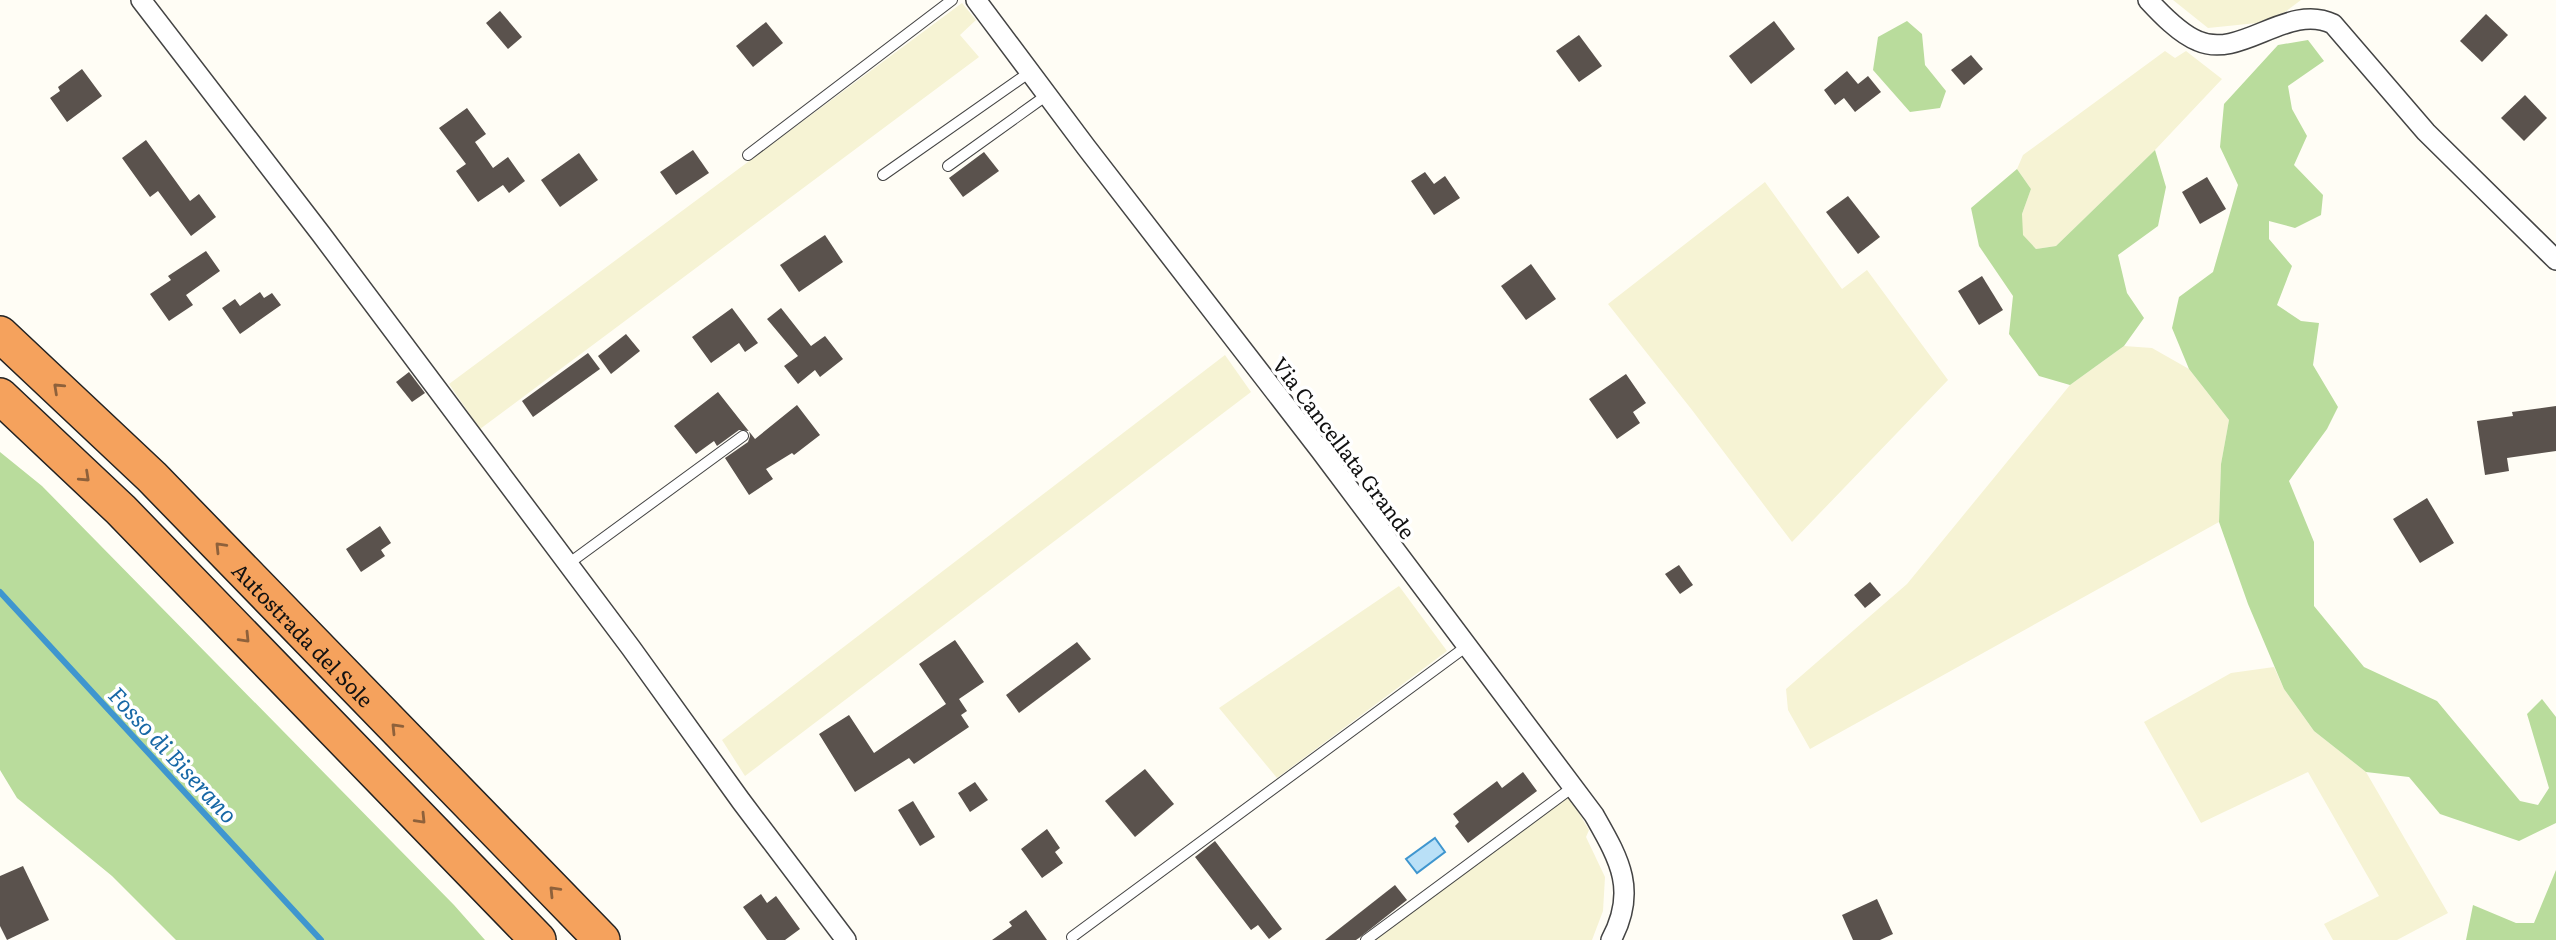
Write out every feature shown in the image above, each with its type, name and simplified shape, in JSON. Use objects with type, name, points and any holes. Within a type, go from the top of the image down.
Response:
[{"type":"highway","name":"Autostrada del Sole","points":[[0,334],[152,477],[602,940]]},
{"type":"highway","points":[[0,396],[121,510],[538,940]]},
{"type":"street","points":[[141,0],[321,233],[846,940]]},
{"type":"street","name":"Via Cancellata Grande","points":[[976,0],[1312,439],[1594,815],[1620,865],[1625,883],[1621,921],[1611,940]]},
{"type":"street","points":[[2148,0],[2186,33],[2205,44],[2242,40],[2301,20],[2324,20],[2333,24],[2426,132],[2556,260]]},
{"type":"lane","points":[[748,155],[952,0]]},
{"type":"lane","points":[[883,176],[1030,72]]},
{"type":"lane","points":[[948,166],[1047,95]]},
{"type":"lane","points":[[568,564],[743,436]]},
{"type":"lane","points":[[1072,937],[1467,646]]},
{"type":"lane","points":[[1366,940],[1573,787]]},
{"type":"shaded area","points":[[2173,0],[2301,0],[2285,12],[2257,23],[2208,28]]},
{"type":"shaded area","points":[[962,3],[976,20],[960,35],[979,57],[480,429],[449,384]]},
{"type":"shaded area","points":[[2165,51],[2175,58],[2186,51],[2222,79],[2155,150],[2056,246],[2036,249],[2022,235],[2022,214],[2031,189],[2017,169],[2023,155]]},
{"type":"shaded area","points":[[1765,182],[1842,289],[1867,270],[1948,380],[1792,542],[1608,304]]},
{"type":"shaded area","points":[[2124,346],[2152,348],[2189,369],[2229,420],[2221,464],[2219,522],[1810,749],[1788,710],[1786,689],[1907,584],[2070,385]]},
{"type":"shaded area","points":[[1225,355],[1251,392],[745,776],[722,740]]},
{"type":"shaded area","points":[[1399,586],[1447,651],[1277,778],[1219,708]]},
{"type":"shaded area","points":[[2274,667],[2284,689],[2314,731],[2366,772],[2448,913],[2397,940],[2333,940],[2324,924],[2379,896],[2308,772],[2201,823],[2144,722],[2231,673]]},
{"type":"shaded area","points":[[1568,795],[1589,830],[1586,837],[1605,877],[1603,911],[1592,940],[1370,940]]},
{"type":"green space","points":[[1907,21],[1922,34],[1925,65],[1946,91],[1940,108],[1910,112],[1873,70],[1878,37]]},
{"type":"green space","points":[[2308,40],[2324,61],[2288,86],[2292,109],[2307,136],[2294,165],[2323,195],[2321,215],[2295,228],[2269,221],[2269,239],[2292,266],[2277,305],[2301,321],[2319,323],[2313,365],[2338,407],[2327,429],[2289,481],[2314,542],[2314,606],[2364,667],[2437,701],[2520,801],[2538,805],[2549,788],[2527,714],[2542,699],[2556,717],[2556,823],[2519,841],[2440,814],[2409,777],[2366,772],[2314,731],[2284,689],[2248,604],[2219,522],[2221,464],[2229,420],[2189,369],[2172,328],[2179,297],[2213,272],[2238,185],[2220,147],[2224,104],[2278,45]]},
{"type":"green space","points":[[2155,150],[2166,187],[2158,226],[2118,255],[2127,293],[2144,318],[2124,346],[2070,385],[2039,376],[2009,334],[2013,296],[1979,246],[1971,208],[2017,169],[2031,189],[2022,214],[2023,235],[2036,249],[2056,246]]},
{"type":"green space","points":[[0,452],[42,486],[454,905],[485,940],[176,940],[112,876],[17,798],[0,770]]},
{"type":"green space","points":[[2556,870],[2556,940],[2466,940],[2473,905],[2516,923],[2534,923]]},
{"type":"water","points":[[1435,838],[1445,852],[1417,873],[1406,859]]},
{"type":"building","points":[[500,11],[522,37],[508,49],[486,23]]},
{"type":"building","points":[[2486,14],[2508,35],[2482,62],[2460,41]]},
{"type":"building","points":[[1774,21],[1795,49],[1751,84],[1729,56]]},
{"type":"building","points":[[766,22],[783,43],[753,67],[736,46]]},
{"type":"building","points":[[1579,35],[1602,66],[1579,82],[1556,51]]},
{"type":"building","points":[[1971,55],[1983,69],[1964,85],[1951,70]]},
{"type":"building","points":[[82,69],[102,96],[67,122],[50,98],[60,91],[58,87]]},
{"type":"building","points":[[1847,71],[1858,84],[1868,76],[1881,92],[1855,112],[1844,98],[1835,105],[1824,90]]},
{"type":"building","points":[[2525,95],[2547,118],[2524,141],[2501,118]]},
{"type":"building","points":[[467,108],[486,134],[475,142],[493,168],[508,157],[525,181],[509,193],[503,185],[478,202],[456,171],[466,164],[439,128]]},
{"type":"building","points":[[146,140],[190,201],[199,194],[216,217],[191,236],[158,191],[150,197],[122,158]]},
{"type":"building","points":[[693,150],[709,173],[676,195],[660,172]]},
{"type":"building","points":[[984,152],[999,171],[963,197],[949,178]]},
{"type":"building","points":[[579,153],[598,180],[560,207],[541,180]]},
{"type":"building","points":[[1425,172],[1434,184],[1445,176],[1460,198],[1434,215],[1411,181]]},
{"type":"building","points":[[2207,177],[2226,209],[2200,224],[2182,192]]},
{"type":"building","points":[[1848,196],[1880,237],[1858,254],[1826,212]]},
{"type":"building","points":[[825,235],[843,262],[799,292],[780,265]]},
{"type":"building","points":[[206,251],[220,271],[186,295],[193,305],[169,321],[150,294],[171,280],[168,276]]},
{"type":"building","points":[[1531,264],[1556,299],[1526,320],[1501,286]]},
{"type":"building","points":[[1982,276],[2003,310],[1979,325],[1958,291]]},
{"type":"building","points":[[260,292],[264,298],[272,293],[281,305],[240,334],[222,308],[235,299],[240,306]]},
{"type":"building","points":[[732,308],[758,343],[745,352],[739,343],[711,363],[692,337]]},
{"type":"building","points":[[781,308],[811,346],[825,336],[843,359],[820,377],[815,370],[798,384],[784,366],[798,356],[767,319]]},
{"type":"building","points":[[626,334],[640,351],[611,374],[598,356]]},
{"type":"building","points":[[588,353],[600,369],[533,417],[522,401]]},
{"type":"building","points":[[409,372],[425,393],[412,402],[396,382]]},
{"type":"building","points":[[1626,374],[1646,403],[1633,412],[1640,423],[1617,439],[1589,399]]},
{"type":"building","points":[[718,392],[749,431],[739,430],[717,446],[714,441],[696,454],[674,426]]},
{"type":"building","points":[[797,405],[820,435],[794,455],[792,453],[766,469],[773,479],[749,495],[725,458],[748,442],[749,432],[755,439]]},
{"type":"building","points":[[2556,406],[2556,451],[2507,458],[2509,471],[2485,475],[2477,421],[2513,416],[2512,412]]},
{"type":"building","points":[[2427,498],[2454,543],[2420,563],[2393,519]]},
{"type":"building","points":[[380,526],[391,543],[381,550],[385,556],[361,572],[346,549]]},
{"type":"building","points":[[1679,565],[1693,585],[1680,594],[1665,574]]},
{"type":"building","points":[[1870,582],[1881,595],[1865,608],[1854,595]]},
{"type":"building","points":[[955,640],[984,682],[959,699],[967,711],[961,715],[969,727],[914,764],[909,758],[855,792],[819,734],[849,715],[874,753],[946,704],[919,664]]},
{"type":"building","points":[[1077,642],[1091,659],[1019,713],[1006,695]]},
{"type":"building","points":[[1145,769],[1174,804],[1135,837],[1105,801]]},
{"type":"building","points":[[1523,772],[1537,791],[1468,843],[1455,826],[1459,822],[1453,814],[1497,781],[1502,788]]},
{"type":"building","points":[[975,782],[988,800],[970,812],[958,793]]},
{"type":"building","points":[[913,801],[935,837],[920,846],[898,810]]},
{"type":"building","points":[[1047,829],[1060,848],[1055,852],[1063,863],[1042,878],[1021,849]]},
{"type":"building","points":[[1215,841],[1282,929],[1269,939],[1258,925],[1251,930],[1195,857]]},
{"type":"building","points":[[23,866],[49,920],[7,940],[0,926],[0,876]]},
{"type":"building","points":[[1395,885],[1407,900],[1359,938],[1325,940]]},
{"type":"building","points":[[761,894],[767,903],[776,896],[800,929],[785,940],[767,940],[743,907]]},
{"type":"building","points":[[1877,899],[1893,934],[1880,940],[1853,940],[1842,915]]},
{"type":"building","points":[[1026,910],[1047,940],[992,940],[1012,926],[1009,922]]},
{"type":"waterway","name":"Fosso di Biserano","points":[[0,592],[321,940]]}]
